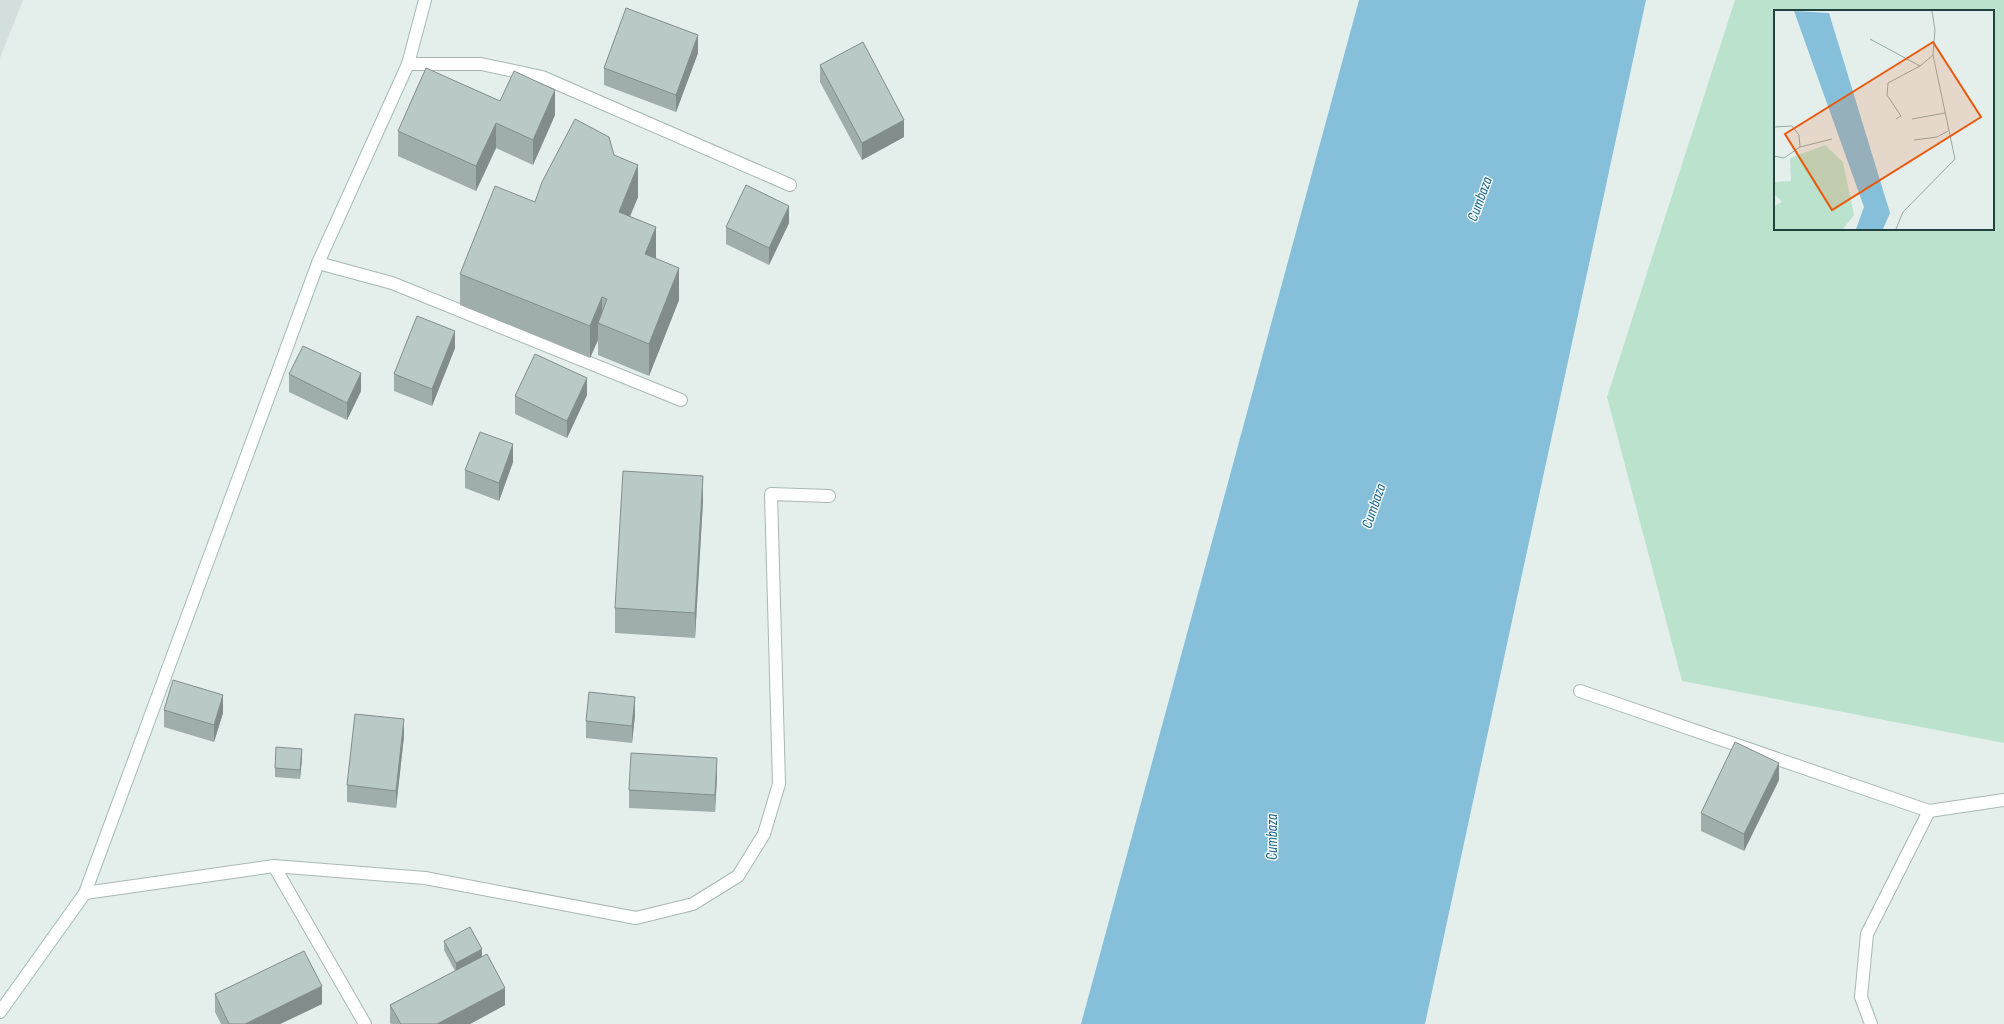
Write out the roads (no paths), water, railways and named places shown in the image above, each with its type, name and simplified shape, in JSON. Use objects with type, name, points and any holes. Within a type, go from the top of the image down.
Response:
[{"type":"street","points":[[0,1012],[85,893],[318,263],[408,64],[425,0]]},
{"type":"street","points":[[408,64],[481,64],[542,76],[790,185]]},
{"type":"street","points":[[318,263],[392,282],[681,400]]},
{"type":"street","points":[[85,893],[274,866],[425,878],[636,918],[693,904],[738,876],[764,834],[779,784],[771,494],[828,496]]},
{"type":"street","points":[[1580,691],[1929,811],[2004,800]]},
{"type":"street","points":[[1871,1024],[1861,997],[1867,934],[1929,811]]},
{"type":"street","points":[[274,866],[365,1024]]},
{"type":"water","name":"Cumbaza","points":[[1359,0],[1646,0],[1425,1024],[1081,1024]]}]
